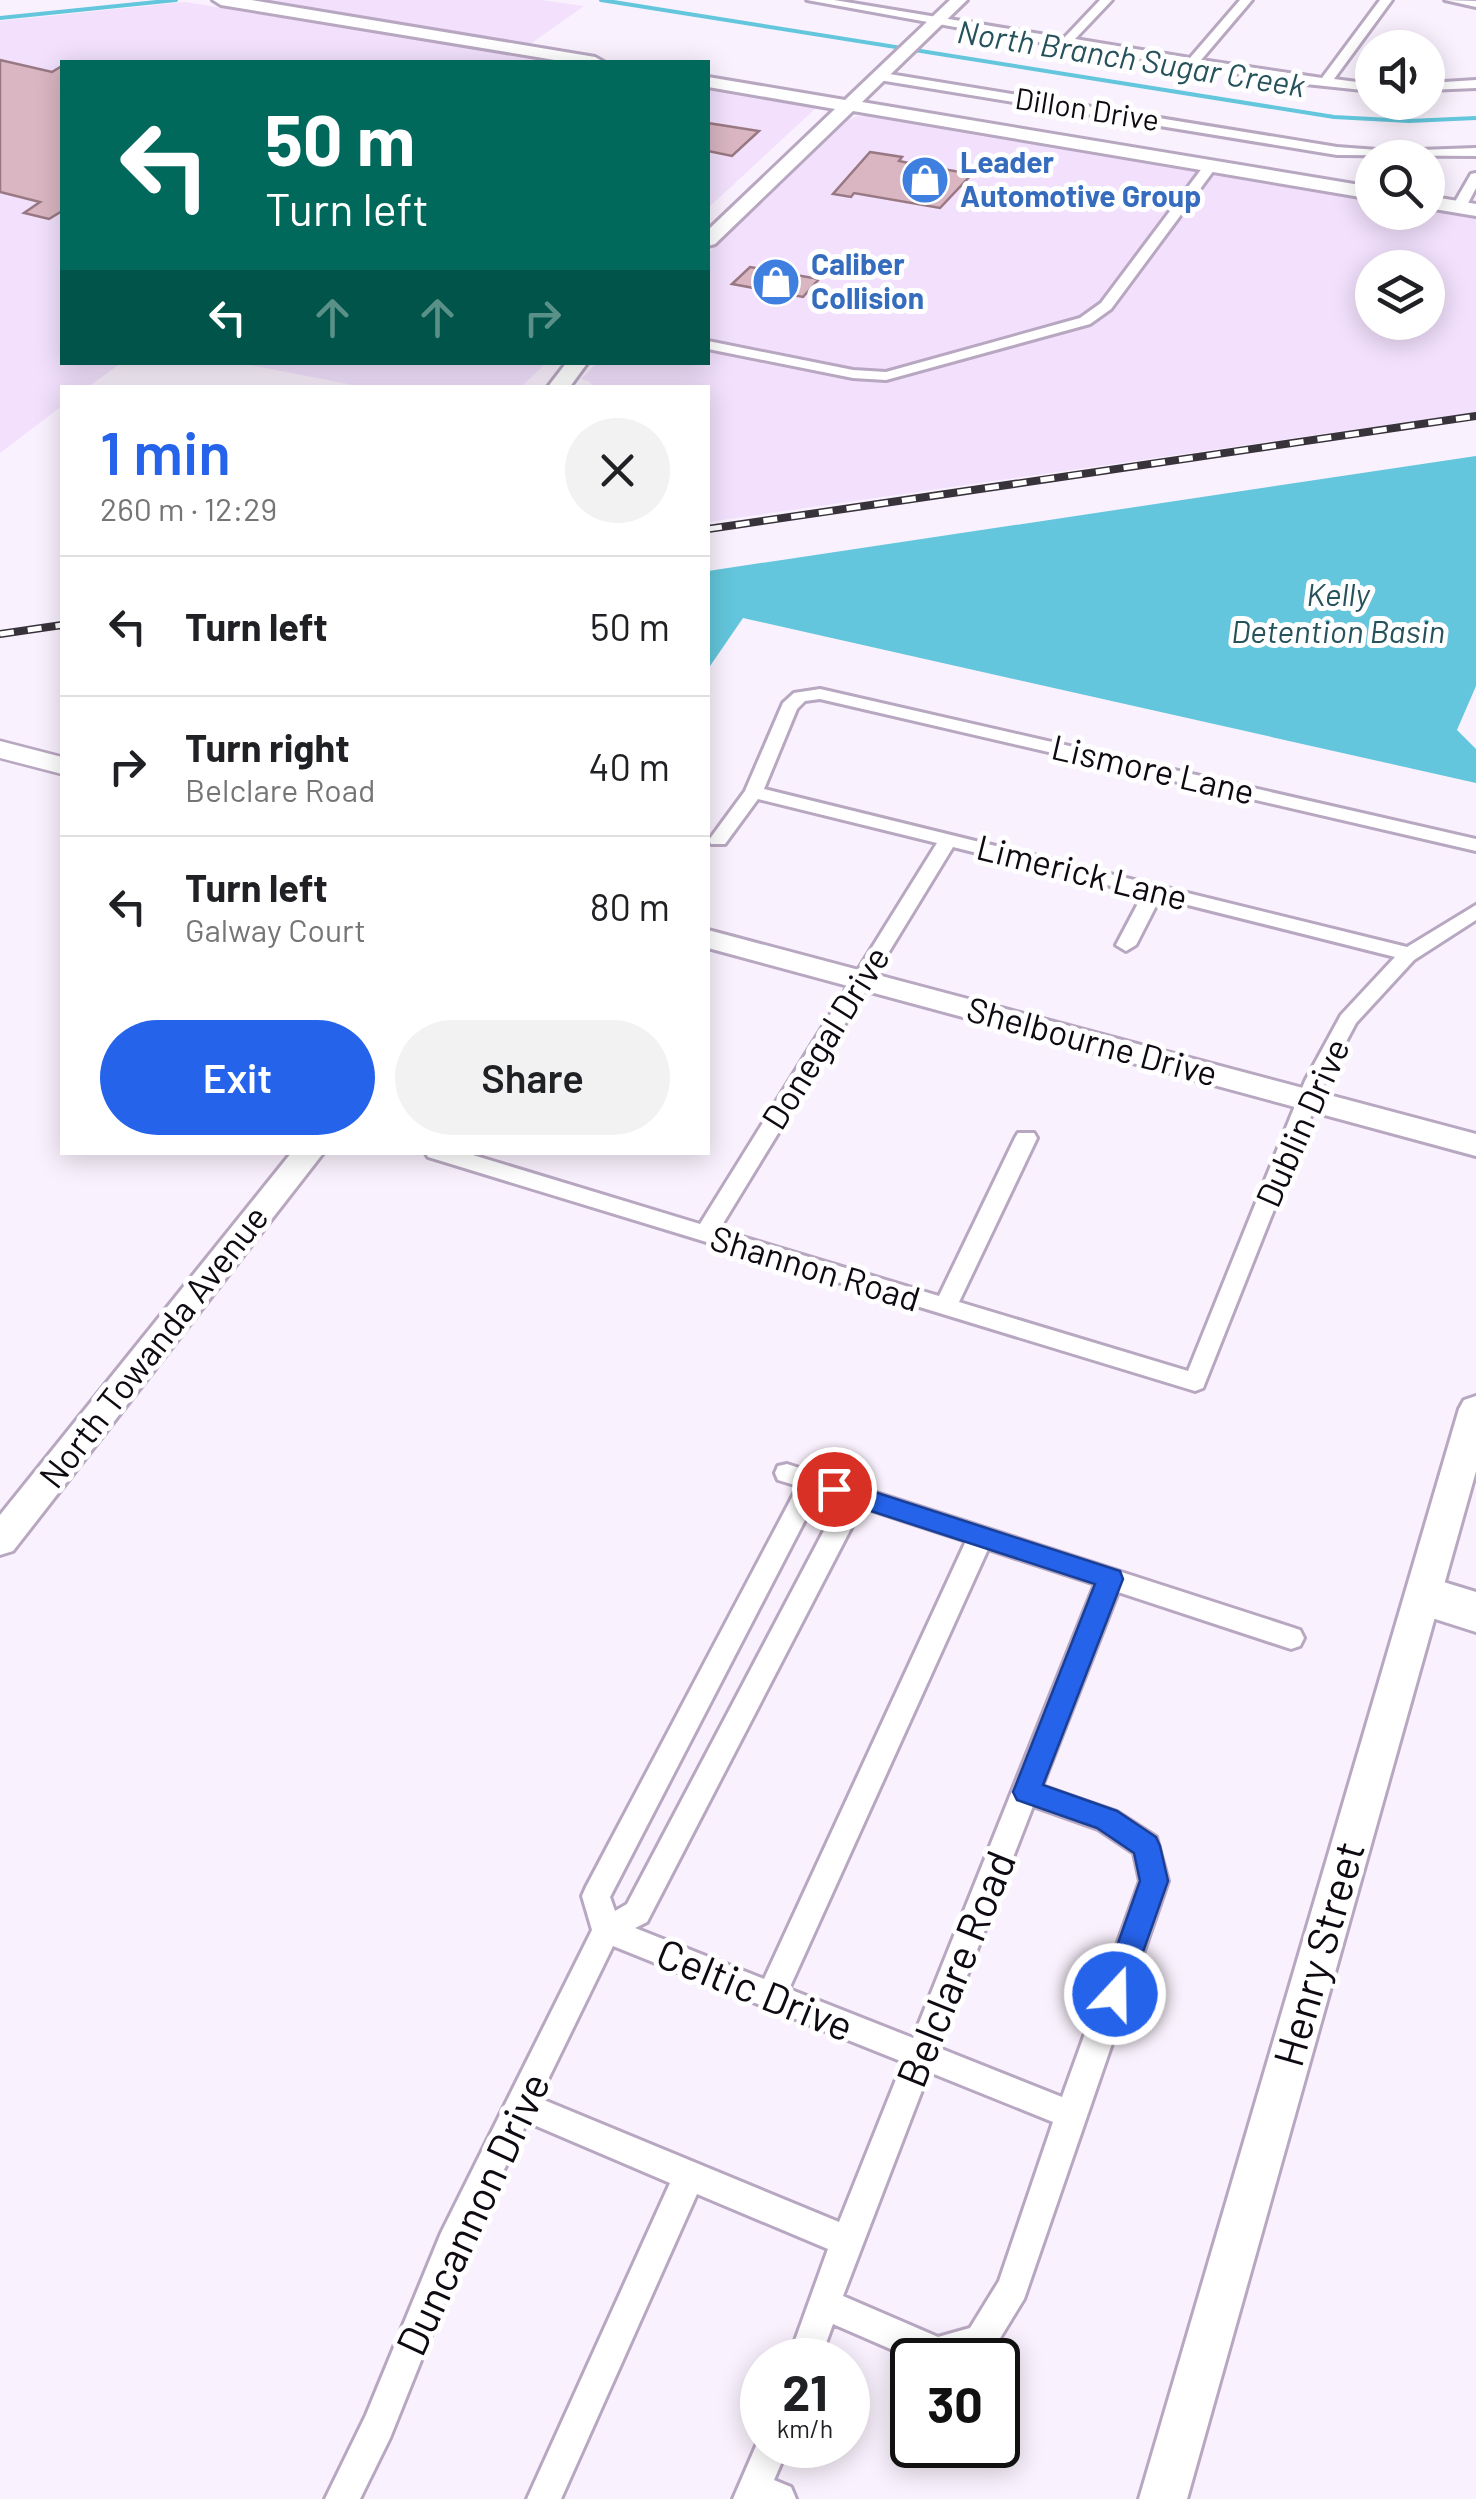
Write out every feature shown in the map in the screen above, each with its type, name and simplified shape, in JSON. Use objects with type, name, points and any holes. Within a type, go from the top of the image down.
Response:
[{"type":"main road","points":[[220,0],[583,60]]},
{"type":"main road","points":[[710,238],[959,0]]},
{"type":"main road","points":[[710,82],[1355,190]]},
{"type":"main road","points":[[559,385],[576,365]]},
{"type":"main road","points":[[0,750],[60,765]]},
{"type":"main road","name":"Shelbourne Drive","points":[[710,940],[1476,1146]]},
{"type":"main road","name":"North Towanda Avenue","points":[[0,1542],[307,1155]]},
{"type":"main road","name":"Henry Street","points":[[1163,2499],[1476,1408]]},
{"type":"street","points":[[814,0],[1355,86]]},
{"type":"street","points":[[1065,43],[1106,0]]},
{"type":"street","points":[[1192,62],[1246,0]]},
{"type":"street","points":[[1325,83],[1386,0]]},
{"type":"street","points":[[1451,0],[1476,4]]},
{"type":"street","name":"Dillon Drive","points":[[877,76],[1337,151],[1391,155],[1471,152]]},
{"type":"street","points":[[1445,86],[1476,84]]},
{"type":"street","points":[[1467,208],[1476,174],[1471,152]]},
{"type":"street","points":[[710,346],[853,374],[886,376],[1085,321],[1106,306],[1211,166]]},
{"type":"street","name":"Lismore Lane","points":[[754,792],[792,702],[810,694],[830,695],[1476,844]]},
{"type":"street","points":[[718,840],[754,792]]},
{"type":"street","name":"Limerick Lane","points":[[754,792],[1410,954]]},
{"type":"street","name":"Donegal Drive","points":[[704,1235],[948,840]]},
{"type":"street","points":[[1126,944],[1154,890]]},
{"type":"street","name":"Dublin Drive","points":[[1196,1382],[1308,1100],[1348,1020],[1410,954],[1476,912]]},
{"type":"street","points":[[945,1308],[1026,1138]]},
{"type":"street","name":"Shannon Road","points":[[455,1155],[481,1159],[704,1235],[1196,1382]]},
{"type":"street","points":[[787,1473],[1291,1638]]},
{"type":"street","name":"Duncannon Drive","points":[[606,1930],[596,1896],[813,1482]]},
{"type":"street","name":"Duncannon Drive","points":[[342,2499],[378,2426],[452,2244],[606,1930],[638,1913],[855,1496]]},
{"type":"street","points":[[770,1997],[980,1538]]},
{"type":"street","name":"Belclare Road","points":[[812,2338],[1110,1579]]},
{"type":"street","points":[[1422,1595],[1476,1602]]},
{"type":"street","points":[[1422,1595],[1476,1622]]},
{"type":"street","points":[[825,2304],[938,2353],[980,2342],[1013,2288],[1154,1881],[1146,1846],[1107,1820],[1026,1792]]},
{"type":"street","name":"Celtic Drive","points":[[606,1930],[1072,2116]]},
{"type":"street","points":[[523,2106],[848,2240]]},
{"type":"street","points":[[544,2499],[690,2174]]},
{"type":"street","points":[[761,2496],[767,2468]]},
{"type":"shaded area","points":[[249,0],[541,0],[584,6],[526,47]]},
{"type":"shaded area","points":[[185,2],[544,60],[60,60],[60,365],[118,365],[91,385],[60,385],[60,408],[0,453],[0,21]]},
{"type":"shaded area","points":[[710,87],[816,108],[710,206]]},
{"type":"shaded area","points":[[857,116],[886,116],[1355,193],[1355,230],[1445,230],[1445,208],[1476,213],[1476,412],[710,522],[710,385],[591,385],[581,379],[595,365],[710,365],[710,251],[848,120]]},
{"type":"shaded area","points":[[250,365],[544,365],[523,385],[353,385]]},
{"type":"water","name":"Kelly Detention Basin","points":[[1476,456],[1476,686],[1457,730],[1476,749],[1476,783],[743,618],[710,666],[710,571]]},
{"type":"building","points":[[0,60],[52,72],[60,67],[60,212],[49,219],[24,213],[40,202],[0,192]]},
{"type":"building","points":[[710,123],[759,131],[732,156],[710,151]]},
{"type":"building","name":"Leader Automotive Group","points":[[870,152],[972,174],[940,208],[854,193],[851,197],[833,194]]},
{"type":"building","name":"Caliber Collision","points":[[750,267],[819,279],[803,297],[732,284]]},
{"type":"waterway","name":"North Branch Sugar Creek","points":[[0,18],[176,0]]},
{"type":"waterway","name":"North Branch Sugar Creek","points":[[601,0],[1334,117],[1409,121],[1476,118]]},
{"type":"railway","points":[[710,529],[1476,416]]},
{"type":"railway","points":[[0,634],[60,625]]},
{"type":"place","name":"Leader Automotive Group","points":[[925,180]]},
{"type":"place","name":"Caliber Collision","points":[[776,282]]},
{"type":"route","points":[[834,1489],[1110,1579],[1026,1792],[1107,1820],[1146,1846],[1154,1881],[1115,1994]]}]
